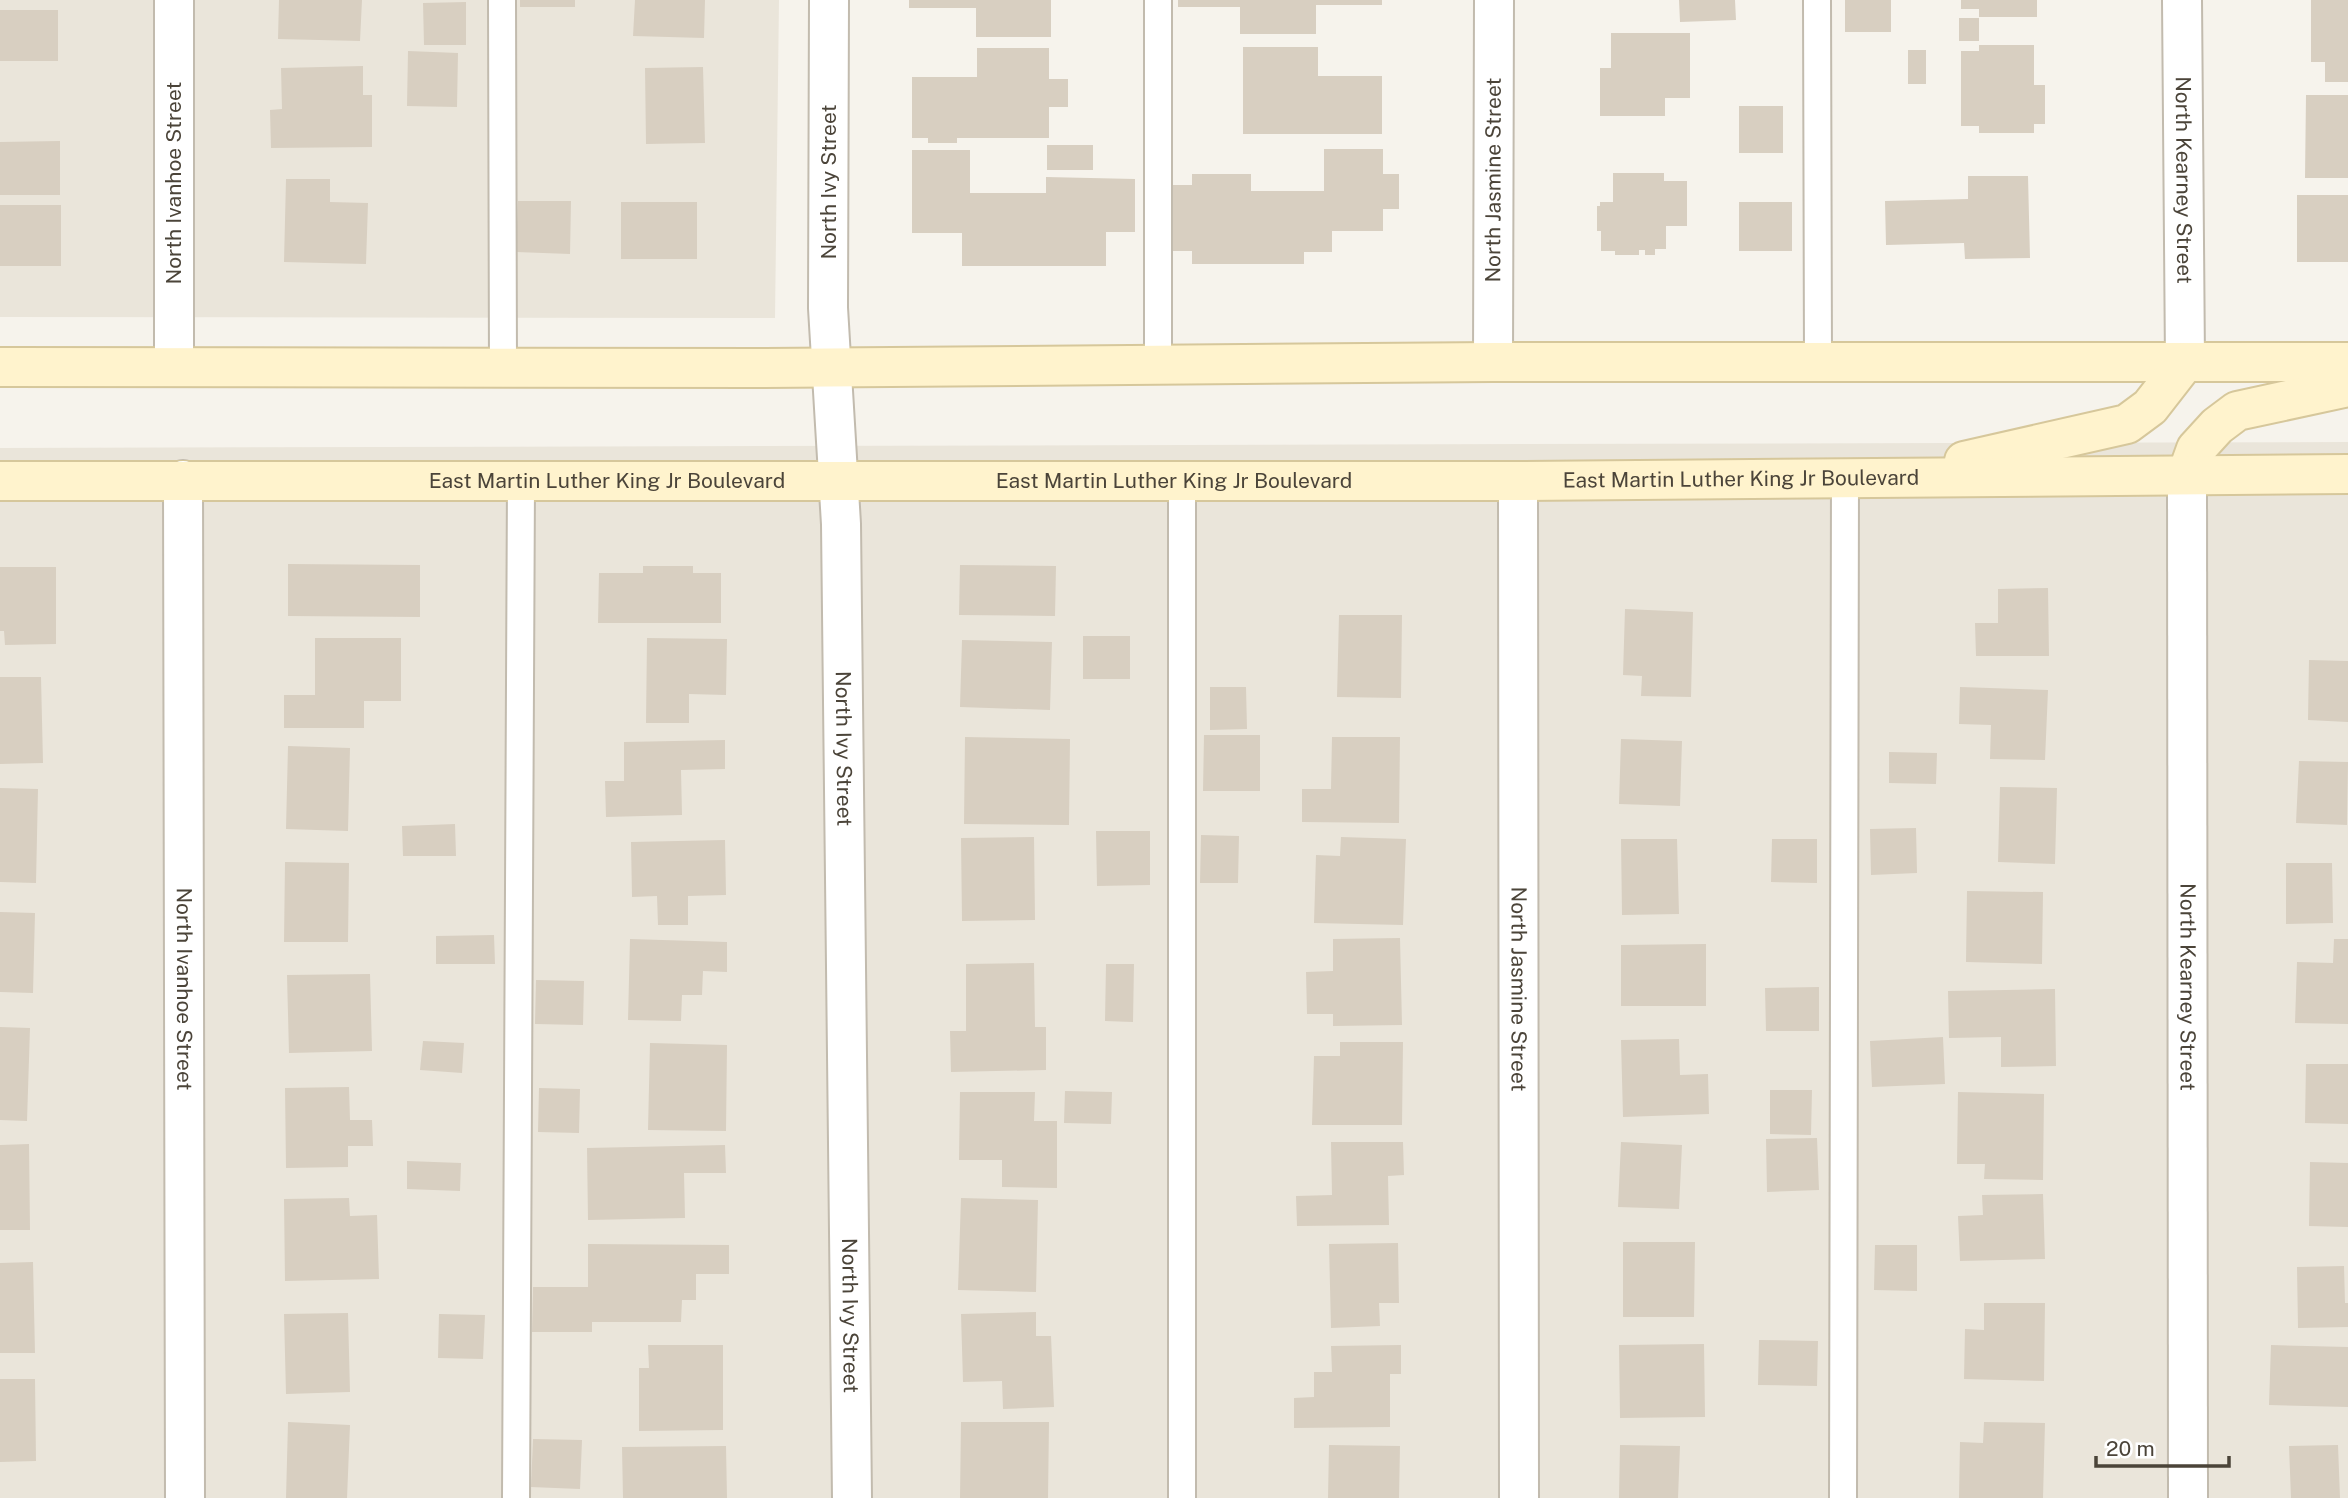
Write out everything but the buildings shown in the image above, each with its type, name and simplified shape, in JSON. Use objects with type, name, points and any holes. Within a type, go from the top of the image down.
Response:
[{"type":"main road","points":[[1895,477],[2127,424],[2150,407],[2185,362]]},
{"type":"main road","points":[[0,367],[2348,362]]},
{"type":"main road","points":[[2187,474],[2196,449],[2217,426],[2237,411],[2348,387]]},
{"type":"main road","name":"East Martin Luther King Jr Boulevard","points":[[0,481],[1518,481],[2348,474]]},
{"type":"street","name":"North Ivanhoe Street","points":[[174,0],[174,367]]},
{"type":"street","name":"North Ivy Street","points":[[829,0],[828,308],[839,482],[842,594],[852,1498]]},
{"type":"street","name":"North Jasmine Street","points":[[1493,362],[1494,0]]},
{"type":"street","name":"North Kearney Street","points":[[2182,0],[2185,362]]},
{"type":"street","name":"North Kearney Street","points":[[2187,474],[2188,1498]]},
{"type":"street","name":"North Ivanhoe Street","points":[[183,480],[185,1498]]},
{"type":"street","name":"North Jasmine Street","points":[[1518,481],[1519,1498]]},
{"type":"lane","points":[[502,0],[503,368]]},
{"type":"lane","points":[[1157,365],[1158,0]]},
{"type":"lane","points":[[1817,0],[1818,362]]},
{"type":"lane","points":[[1843,1498],[1845,478]]},
{"type":"lane","points":[[516,1498],[522,481]]},
{"type":"lane","points":[[1182,481],[1182,1498]]},
{"type":"shaded area","points":[[0,0],[779,0],[775,318],[0,317]]},
{"type":"shaded area","points":[[2348,442],[2348,1498],[0,1498],[0,448]]}]
